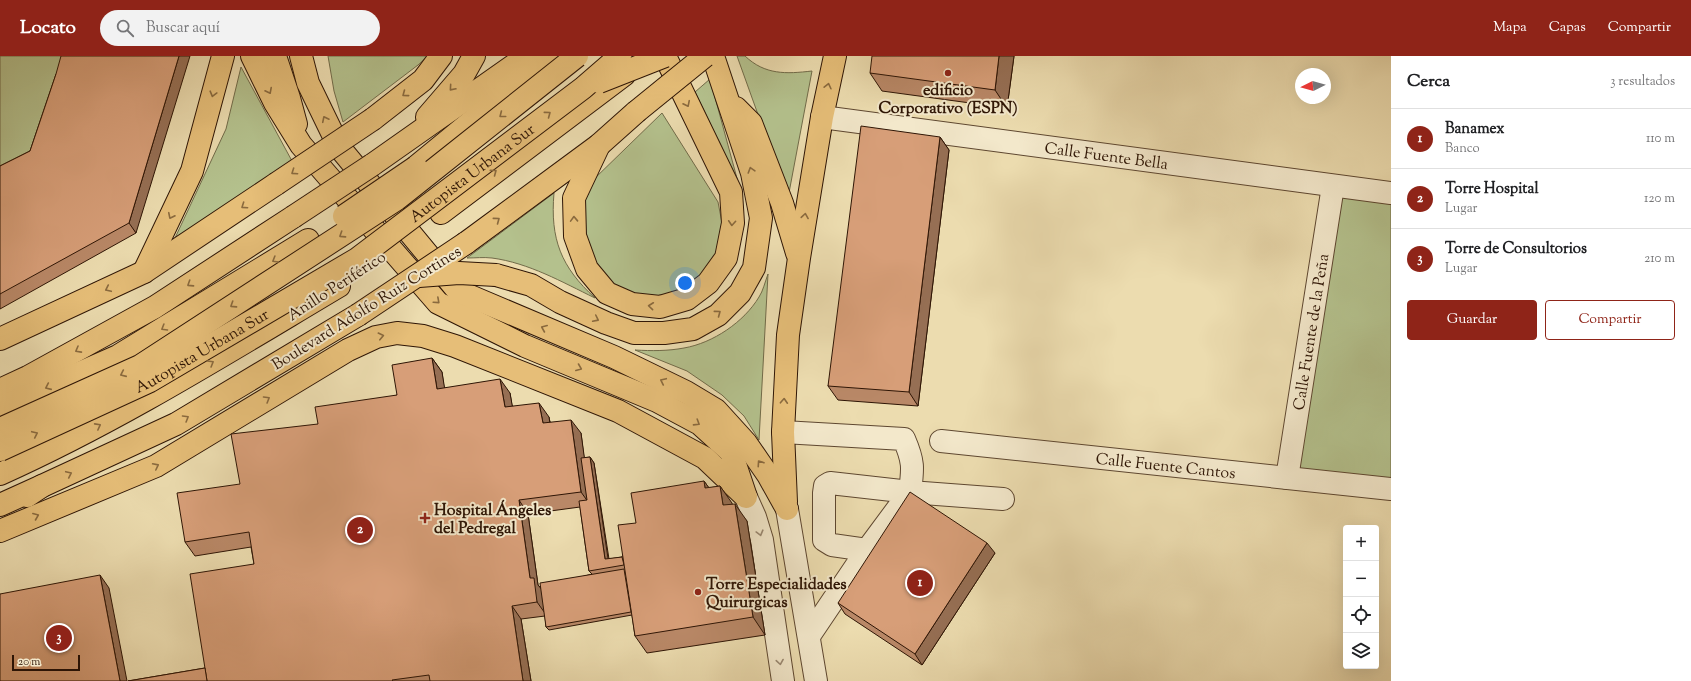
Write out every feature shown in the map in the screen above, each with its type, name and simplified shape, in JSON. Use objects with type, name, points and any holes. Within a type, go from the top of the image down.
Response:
[{"type":"main road","points":[[144,272],[192,171],[223,56]]},
{"type":"main road","points":[[252,56],[275,103],[301,145],[438,303],[525,346],[657,401],[700,424],[731,452],[746,497]]},
{"type":"main road","points":[[275,56],[289,98],[301,145]]},
{"type":"main road","points":[[301,56],[308,83],[339,147],[458,291],[614,357],[686,392],[716,410],[746,442],[768,475],[787,509]]},
{"type":"main road","points":[[308,83],[314,56]]},
{"type":"main road","points":[[0,339],[144,272],[372,119],[423,80],[441,56]]},
{"type":"main road","points":[[405,142],[464,74],[474,56]]},
{"type":"main road","points":[[0,390],[28,378],[155,307],[372,165],[527,56]]},
{"type":"main road","points":[[0,408],[118,356],[308,240],[417,166],[551,56]]},
{"type":"main road","name":"Autopista Urbana Sur","points":[[0,429],[140,366],[397,199],[577,56]]},
{"type":"main road","name":"Autopista Urbana Sur","points":[[0,450],[150,381],[357,259],[583,88],[620,56]]},
{"type":"main road","name":"Anillo Periférico","points":[[0,474],[44,454],[175,384],[339,286],[441,213],[617,80],[646,56]]},
{"type":"main road","points":[[583,88],[664,56],[731,192],[734,223],[726,258],[708,283],[687,299],[660,307],[632,304],[607,293],[587,269],[575,236],[574,198],[599,145]]},
{"type":"main road","name":"Boulevard Adolfo Ruiz Cortines","points":[[0,515],[42,486],[176,424],[358,315],[418,276],[466,243],[599,145],[636,112],[705,56]]},
{"type":"main road","points":[[418,276],[459,273],[496,275],[531,284],[560,302],[606,323],[634,333],[664,333],[693,329],[718,315],[740,293],[754,268],[761,218],[752,173],[713,56]]},
{"type":"main road","points":[[787,509],[783,432],[788,334],[822,117],[835,56]]},
{"type":"main road","points":[[727,98],[751,123],[782,203],[799,258]]},
{"type":"main road","points":[[0,531],[156,466],[348,350],[376,337],[397,333],[423,336],[455,346],[618,411],[706,458],[746,497]]},
{"type":"main road","points":[[0,505],[42,486]]},
{"type":"street","name":"Calle Fuente Bella","points":[[822,117],[1391,194]]},
{"type":"street","name":"Calle Fuente de la Peña","points":[[1287,478],[1333,186]]},
{"type":"street","points":[[783,432],[904,440],[913,465],[910,492],[867,550],[809,636]]},
{"type":"street","name":"Calle Fuente Cantos","points":[[941,441],[1391,489]]},
{"type":"street","points":[[867,550],[832,545],[824,540],[825,486],[830,483],[910,492],[1003,499]]},
{"type":"street","points":[[746,497],[755,517],[762,540],[783,681]]},
{"type":"street","points":[[787,509],[816,681]]},
{"type":"green space","points":[[0,56],[72,56],[38,162],[0,180]]},
{"type":"green space","points":[[328,56],[428,56],[343,122],[334,91]]},
{"type":"green space","points":[[737,56],[745,56],[760,67],[776,72],[793,73],[812,71],[788,198]]},
{"type":"green space","points":[[241,67],[292,161],[175,238],[226,129]]},
{"type":"green space","points":[[710,79],[738,182],[695,92]]},
{"type":"green space","points":[[662,113],[718,202],[722,223],[720,244],[711,263],[697,280],[680,291],[658,296],[635,294],[614,285],[586,251],[583,204],[591,182]]},
{"type":"green space","points":[[554,193],[554,224],[560,251],[574,275],[595,298],[545,274],[519,264],[492,258],[467,258]]},
{"type":"green space","points":[[1339,194],[1391,200],[1391,480],[1298,469]]},
{"type":"green space","points":[[768,274],[759,440],[744,416],[722,395],[687,371],[635,350],[672,350],[684,348],[717,336],[736,323],[753,306],[762,292]]},
{"type":"building","points":[[61,56],[179,56],[129,223],[0,294],[0,166],[30,151]]},
{"type":"building","points":[[872,56],[999,56],[995,90],[870,73]]},
{"type":"building","points":[[861,126],[940,137],[909,392],[828,386]]},
{"type":"building","points":[[432,358],[437,389],[500,379],[505,407],[539,403],[543,423],[571,420],[581,492],[519,500],[530,578],[534,578],[537,602],[512,606],[523,681],[430,681],[429,675],[392,680],[393,681],[207,681],[190,574],[254,564],[249,532],[185,542],[177,493],[240,484],[231,434],[318,424],[315,407],[397,395],[392,365]]},
{"type":"building","points":[[590,457],[605,559],[622,557],[624,565],[589,571],[579,501],[587,500],[581,458]]},
{"type":"building","name":"Torre Especialidades Quirurgicas","points":[[704,481],[705,488],[720,486],[723,505],[735,504],[753,617],[635,636],[618,525],[636,523],[631,493]]},
{"type":"building","points":[[910,492],[987,543],[915,654],[838,603]]},
{"type":"building","points":[[624,569],[631,612],[546,627],[540,583]]},
{"type":"building","points":[[100,575],[120,681],[0,681],[0,594]]},
{"type":"building","points":[[205,668],[207,681],[128,681]]},
{"type":"place","name":"edificio Corporativo (ESPN)","points":[[948,73]]},
{"type":"place","name":"Hospital Ángeles del Pedregal","points":[[425,518]]},
{"type":"place","name":"Torre Hospital","points":[[360,530]]},
{"type":"place","name":"Banamex","points":[[920,583]]},
{"type":"place","name":"Torre Especialidades Quirurgicas","points":[[698,592]]},
{"type":"place","name":"Torre de Consultorios","points":[[59,638]]}]
